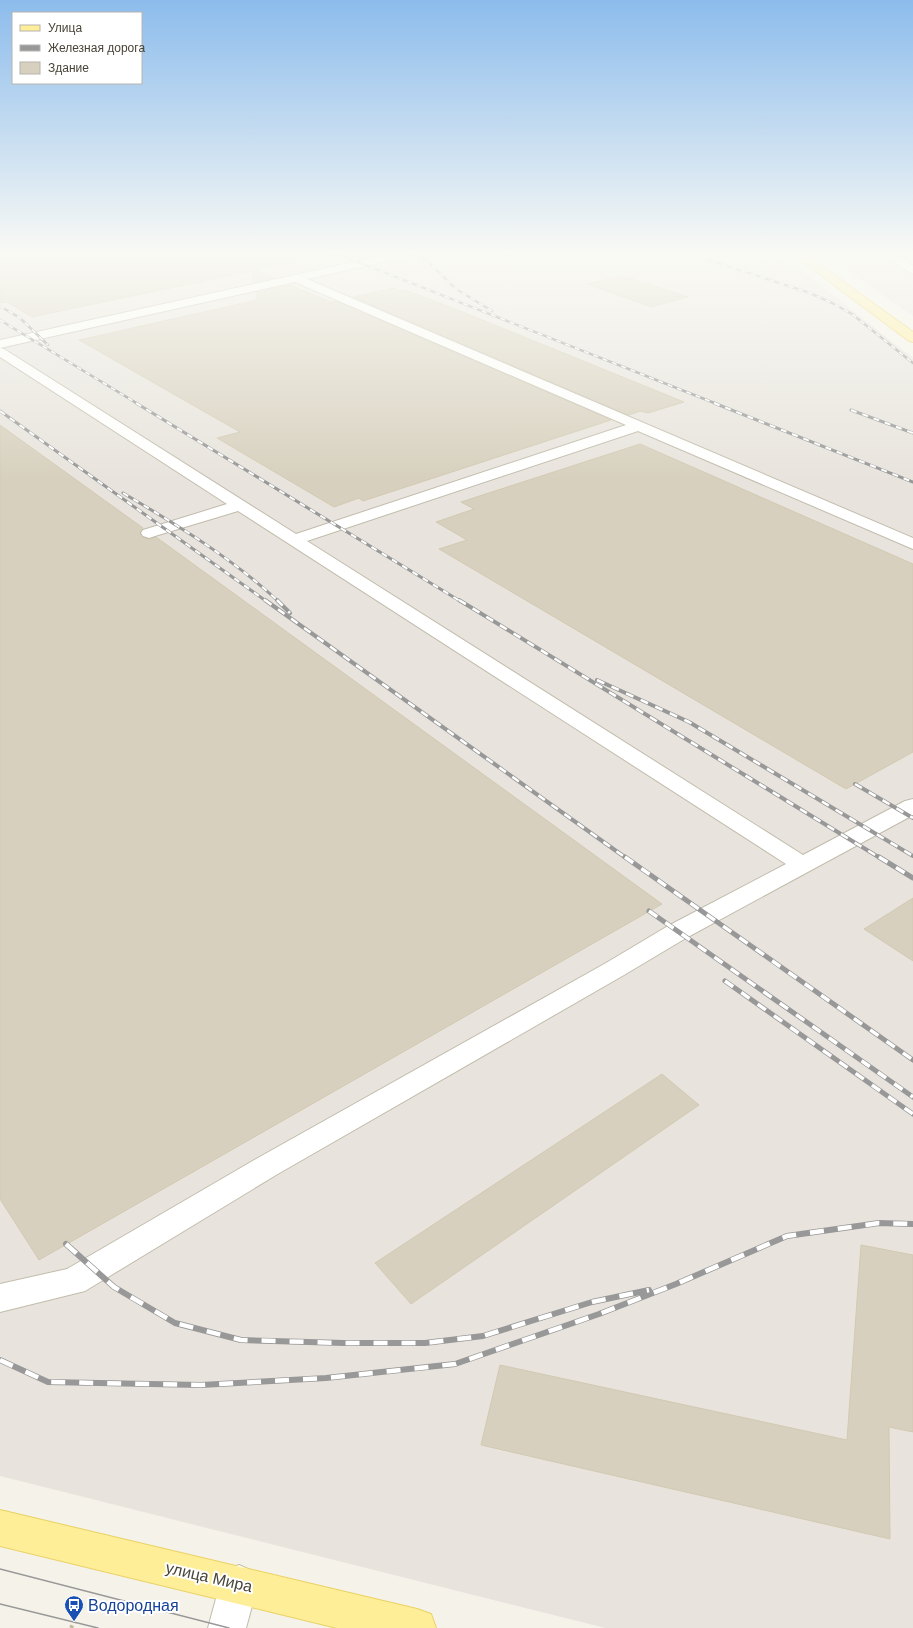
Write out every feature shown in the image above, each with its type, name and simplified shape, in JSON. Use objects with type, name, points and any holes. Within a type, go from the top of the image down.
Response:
[{"type":"main road","points":[[899,328],[913,338]]},
{"type":"main road","name":"улица Мира","points":[[0,1528],[239,1584],[417,1628]]},
{"type":"lane","points":[[0,344],[73,328]]},
{"type":"lane","points":[[411,328],[913,544]]},
{"type":"lane","points":[[0,352],[803,865]]},
{"type":"lane","points":[[294,540],[638,426]]},
{"type":"lane","points":[[150,533],[240,505]]},
{"type":"lane","points":[[0,1298],[74,1281],[266,1167],[615,969],[677,932],[913,806]]},
{"type":"lane","points":[[227,1628],[239,1584]]},
{"type":"path","points":[[71,1628],[74,1622]]},
{"type":"shaded area","points":[[0,328],[875,328],[913,358],[913,1628],[605,1628],[0,1476]]},
{"type":"building","points":[[133,328],[398,328],[611,420],[363,501],[359,498],[334,507],[217,438],[240,432],[79,340]]},
{"type":"building","points":[[425,328],[502,328],[684,402],[648,413],[641,411],[628,415]]},
{"type":"building","points":[[0,425],[143,528],[140,532],[143,537],[149,539],[156,537],[662,904],[39,1260],[0,1199]]},
{"type":"building","points":[[640,444],[913,564],[913,752],[846,789],[439,549],[467,540],[436,522],[474,509],[461,502]]},
{"type":"building","points":[[913,898],[913,961],[864,929]]},
{"type":"building","points":[[662,1074],[699,1105],[411,1304],[375,1263]]},
{"type":"building","points":[[861,1245],[913,1255],[913,1432],[889,1427],[890,1539],[481,1445],[500,1365],[847,1440]]},
{"type":"tram line","points":[[0,1569],[229,1628]]},
{"type":"tram line","points":[[0,1604],[98,1628]]},
{"type":"railway","points":[[13,328],[138,404]]},
{"type":"railway","points":[[30,328],[48,345]]},
{"type":"railway","points":[[525,328],[717,404]]},
{"type":"railway","points":[[869,328],[913,363]]},
{"type":"railway","points":[[136,403],[460,601]]},
{"type":"railway","points":[[714,403],[913,482]]},
{"type":"railway","points":[[851,410],[913,433]]},
{"type":"railway","points":[[0,411],[266,601]]},
{"type":"railway","points":[[123,493],[184,530],[223,556],[278,601]]},
{"type":"railway","points":[[265,600],[626,858]]},
{"type":"railway","points":[[459,600],[880,858]]},
{"type":"railway","points":[[278,601],[290,613]]},
{"type":"railway","points":[[597,680],[689,722],[913,856]]},
{"type":"railway","points":[[855,784],[913,818]]},
{"type":"railway","points":[[625,857],[913,1060]]},
{"type":"railway","points":[[879,857],[913,878]]},
{"type":"railway","points":[[649,911],[913,1097]]},
{"type":"railway","points":[[725,981],[913,1114]]},
{"type":"railway","points":[[0,1360],[48,1382],[201,1385],[326,1378],[455,1364],[599,1314],[676,1284],[787,1236],[879,1223],[913,1224]]},
{"type":"railway","points":[[66,1244],[114,1287],[175,1323],[241,1340],[344,1343],[425,1343],[483,1336],[592,1302],[649,1290]]},
{"type":"place","name":"Водородная","points":[[74,1622]]}]
